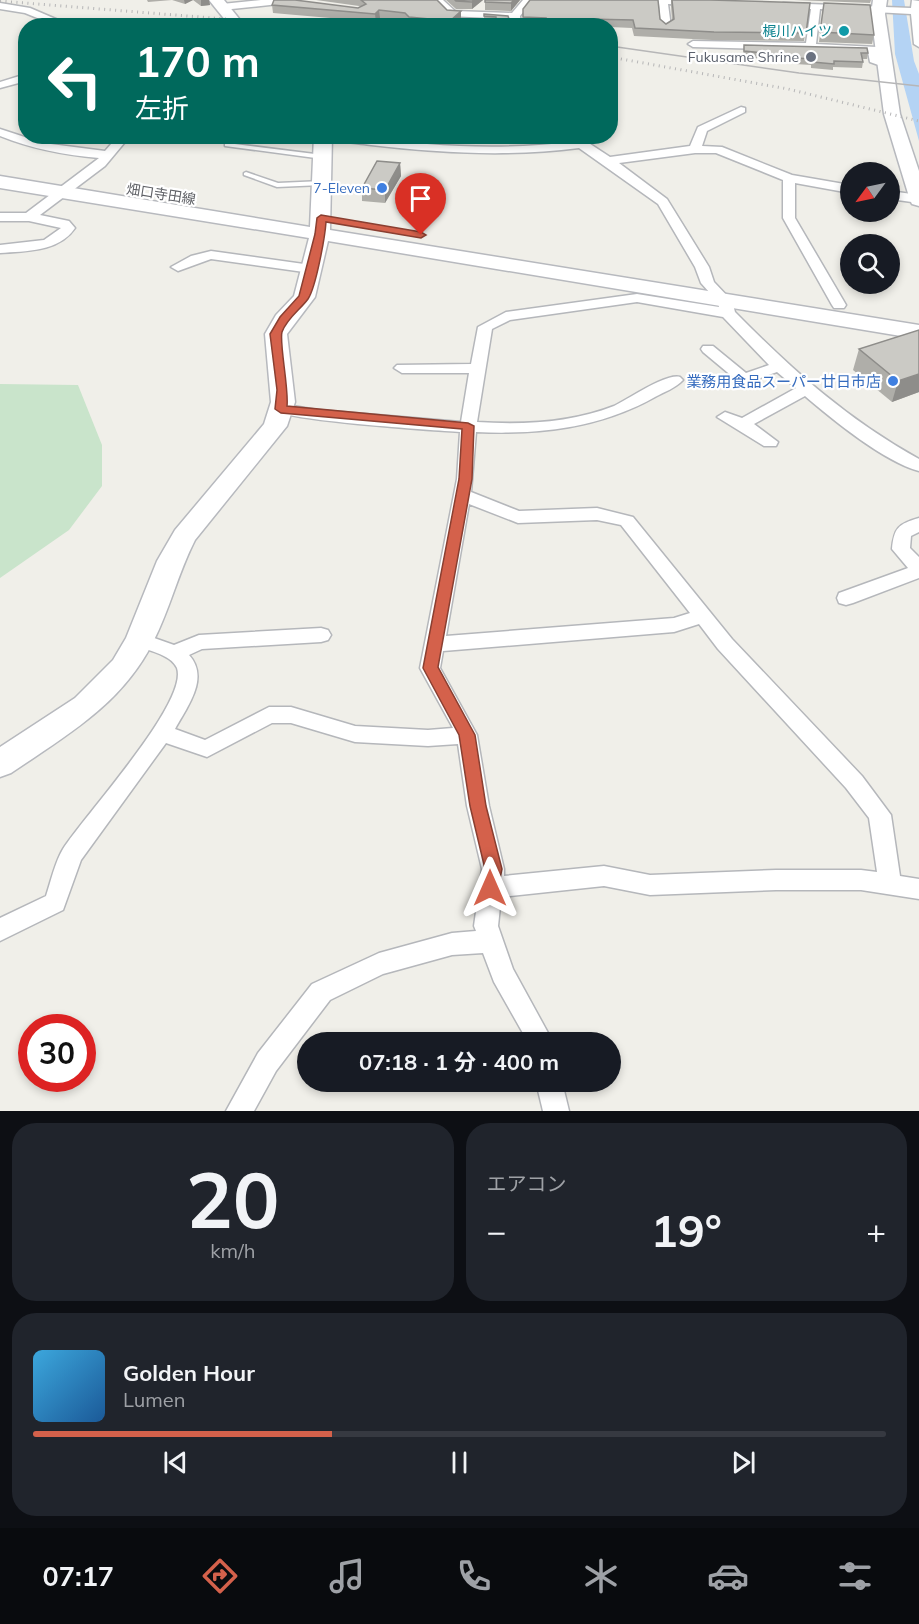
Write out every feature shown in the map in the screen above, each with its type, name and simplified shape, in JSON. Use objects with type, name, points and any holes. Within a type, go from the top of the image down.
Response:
[{"type":"street","points":[[437,0],[452,14],[489,18]]},
{"type":"street","points":[[518,18],[528,0]]},
{"type":"street","points":[[607,0],[707,2]]},
{"type":"street","points":[[915,0],[919,44]]},
{"type":"street","points":[[219,3],[279,1],[303,3]]},
{"type":"street","points":[[663,1],[666,27]]},
{"type":"street","points":[[219,3],[232,18]]},
{"type":"street","points":[[773,4],[882,7],[915,11]]},
{"type":"street","points":[[811,45],[816,6]]},
{"type":"street","points":[[0,8],[11,7],[27,10],[47,18]]},
{"type":"street","points":[[882,7],[884,64],[892,114],[919,200],[900,197]]},
{"type":"street","points":[[693,44],[751,47],[811,45],[873,49],[874,60],[884,64]]},
{"type":"street","points":[[0,85],[18,79]]},
{"type":"street","points":[[695,149],[702,129],[741,111]]},
{"type":"street","points":[[0,132],[18,140]]},
{"type":"street","points":[[29,144],[53,150],[109,155]]},
{"type":"street","points":[[29,217],[109,155],[118,144]]},
{"type":"street","points":[[0,764],[86,706],[123,668],[140,640],[171,561],[184,536],[275,426],[281,409],[283,390],[276,334],[284,320],[304,297],[311,269],[321,226],[323,144]]},
{"type":"street","points":[[391,144],[539,150],[560,144]]},
{"type":"street","points":[[580,144],[608,161],[663,202],[702,267],[708,283],[726,307],[780,366],[836,414],[888,449],[919,466]]},
{"type":"street","points":[[608,161],[695,149],[718,150],[789,178],[840,187]]},
{"type":"street","name":"畑口寺田線","points":[[0,168],[67,187],[321,226]]},
{"type":"street","points":[[789,178],[789,218],[839,304]]},
{"type":"street","points":[[0,182],[67,187]]},
{"type":"street","points":[[0,217],[29,217],[64,224],[68,228],[66,232],[50,242],[0,249]]},
{"type":"street","points":[[321,226],[708,283],[919,318]]},
{"type":"street","points":[[321,226],[726,307]]},
{"type":"street","points":[[178,267],[196,258],[212,255],[311,269]]},
{"type":"street","points":[[535,1032],[503,974],[486,926],[493,869],[478,806],[467,735],[430,668],[462,494],[468,426],[485,327],[506,316],[637,298],[919,332]]},
{"type":"street","points":[[708,349],[744,379],[780,366]]},
{"type":"street","points":[[402,368],[478,369]]},
{"type":"street","points":[[281,409],[498,428],[552,425],[600,416],[628,405],[675,380]]},
{"type":"street","points":[[743,424],[807,389]]},
{"type":"street","points":[[725,417],[743,424],[770,442]]},
{"type":"street","points":[[462,494],[491,508],[518,517],[597,514],[627,521],[725,644],[854,782],[880,815],[890,884]]},
{"type":"street","points":[[846,598],[919,570],[901,549],[902,533],[919,524]]},
{"type":"street","points":[[435,644],[674,625],[703,616]]},
{"type":"street","points":[[175,653],[199,642],[311,631]]},
{"type":"street","points":[[0,930],[55,903],[71,856],[162,733],[183,697],[188,681],[186,665],[175,653],[140,640]]},
{"type":"street","points":[[162,733],[207,749],[269,715],[291,715],[355,734],[428,738],[467,735]]},
{"type":"street","points":[[490,888],[604,876],[650,885],[776,880],[861,880],[919,889]]},
{"type":"street","points":[[238,1111],[267,1062],[321,992],[379,964],[452,944],[491,941]]},
{"type":"street","points":[[551,1092],[556,1111]]},
{"type":"lane","points":[[226,145],[323,157]]},
{"type":"lane","points":[[246,174],[277,185],[322,183]]},
{"type":"green space","points":[[0,384],[78,385],[102,445],[102,486],[69,530],[0,578]]},
{"type":"water","points":[[892,0],[904,0],[914,61],[919,74],[919,141],[895,54]]},
{"type":"building","points":[[274,0],[295,0],[358,8],[366,4],[361,0],[437,0],[447,10],[461,11],[453,18],[419,18],[409,17],[405,13],[379,10],[375,14],[272,5]]},
{"type":"building","points":[[455,0],[474,0],[472,2]]},
{"type":"building","points":[[485,0],[514,0],[511,3],[485,2]]},
{"type":"building","points":[[530,0],[658,0],[660,19],[666,24],[674,19],[672,0],[810,3],[806,33],[635,28],[633,20],[618,18],[523,17],[523,9]]},
{"type":"building","points":[[824,3],[870,5],[874,35],[820,32]]},
{"type":"building","points":[[484,14],[508,16],[509,18],[496,18],[484,16]]},
{"type":"building","points":[[744,45],[867,48],[868,53],[861,53],[863,62],[834,61],[834,64],[812,62],[812,59],[796,58],[796,56],[744,51]]},
{"type":"building","points":[[377,161],[400,163],[385,190],[362,188]]},
{"type":"building","points":[[919,330],[919,374],[898,381],[859,349]]},
{"type":"tram line","points":[[441,17],[446,18]]},
{"type":"tram line","points":[[618,47],[799,73],[919,86]]},
{"type":"railway","points":[[0,1],[213,18]]},
{"type":"railway","points":[[618,58],[788,89],[919,121]]},
{"type":"place","name":"梶川ハイツ","points":[[844,31]]},
{"type":"place","name":"Fukusame Shrine","points":[[811,57]]},
{"type":"place","name":"7-Eleven","points":[[382,188]]},
{"type":"place","name":"業務用食品スーパー廿日市店","points":[[893,381]]},
{"type":"route","points":[[421,235],[321,218],[320,234],[304,297],[279,326],[276,334],[283,390],[281,409],[324,415],[468,426],[465,479],[430,668],[467,735],[478,806],[493,869],[490,888]]}]
